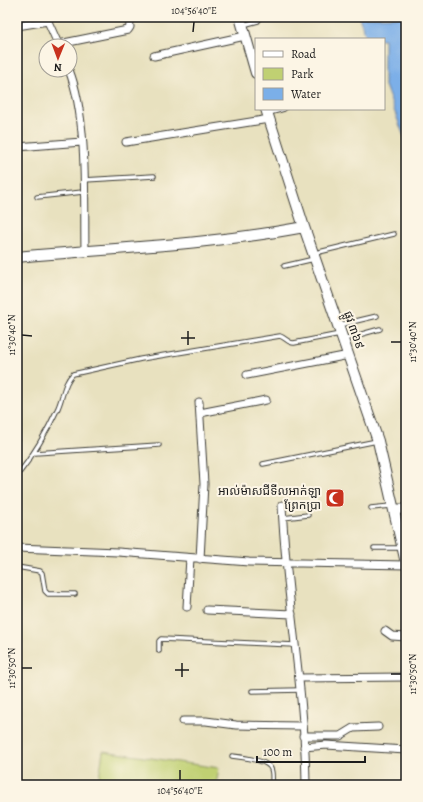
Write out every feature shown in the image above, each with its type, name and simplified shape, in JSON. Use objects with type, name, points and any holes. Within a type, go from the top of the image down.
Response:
[{"type":"main road","points":[[241,21],[255,70]]},
{"type":"main road","name":"ផ្លូវ ៣៦៩","points":[[268,114],[304,227],[378,441],[395,508],[406,564]]},
{"type":"main road","points":[[17,257],[216,241],[304,227]]},
{"type":"street","points":[[78,41],[128,30],[130,27],[129,17]]},
{"type":"street","points":[[17,26],[47,19],[56,38]]},
{"type":"street","points":[[154,56],[245,36]]},
{"type":"street","points":[[72,78],[78,103],[82,142],[85,251]]},
{"type":"street","points":[[126,142],[268,114]]},
{"type":"street","points":[[17,147],[82,142]]},
{"type":"street","points":[[247,375],[349,355]]},
{"type":"street","points":[[200,413],[266,400]]},
{"type":"street","points":[[199,402],[204,484],[200,559]]},
{"type":"street","points":[[282,505],[285,563],[296,645],[300,690],[306,785]]},
{"type":"street","points":[[395,508],[406,508]]},
{"type":"street","points":[[17,548],[118,552],[248,562],[406,564]]},
{"type":"street","points":[[188,607],[190,558]]},
{"type":"street","points":[[207,610],[292,614]]},
{"type":"street","points":[[385,631],[392,636],[406,637]]},
{"type":"street","points":[[298,678],[406,677]]},
{"type":"street","points":[[182,721],[206,721],[236,725],[302,726]]},
{"type":"street","points":[[303,736],[340,736],[353,728],[378,727]]},
{"type":"street","points":[[304,746],[326,745],[406,750]]},
{"type":"lane","points":[[241,21],[258,21],[261,17]]},
{"type":"lane","points":[[268,114],[281,110]]},
{"type":"lane","points":[[83,180],[154,176]]},
{"type":"lane","points":[[37,197],[84,192]]},
{"type":"lane","points":[[284,266],[314,256],[394,234]]},
{"type":"lane","points":[[341,332],[378,316]]},
{"type":"lane","points":[[17,476],[35,453],[59,406],[67,381],[73,374],[141,359],[280,336],[290,343],[294,343],[341,332],[380,329]]},
{"type":"lane","points":[[263,464],[378,441]]},
{"type":"lane","points":[[35,453],[159,445]]},
{"type":"lane","points":[[371,508],[395,508],[406,512]]},
{"type":"lane","points":[[283,518],[308,515]]},
{"type":"lane","points":[[374,548],[403,548]]},
{"type":"lane","points":[[17,567],[40,570],[45,591],[48,594],[75,594]]},
{"type":"lane","points":[[159,651],[159,641],[161,639],[296,645]]},
{"type":"lane","points":[[252,691],[300,690]]},
{"type":"lane","points":[[232,756],[248,757],[269,764],[271,769],[272,785]]},
{"type":"green space","points":[[103,751],[219,768],[216,785],[98,785]]},
{"type":"water","points":[[359,17],[406,17],[406,142],[385,86],[385,38],[367,38]]},
{"type":"place","name":"អាល់ម៉ាសជីទីលអាក់ឡា ព្រែកប្រា","points":[[335,498]]}]
